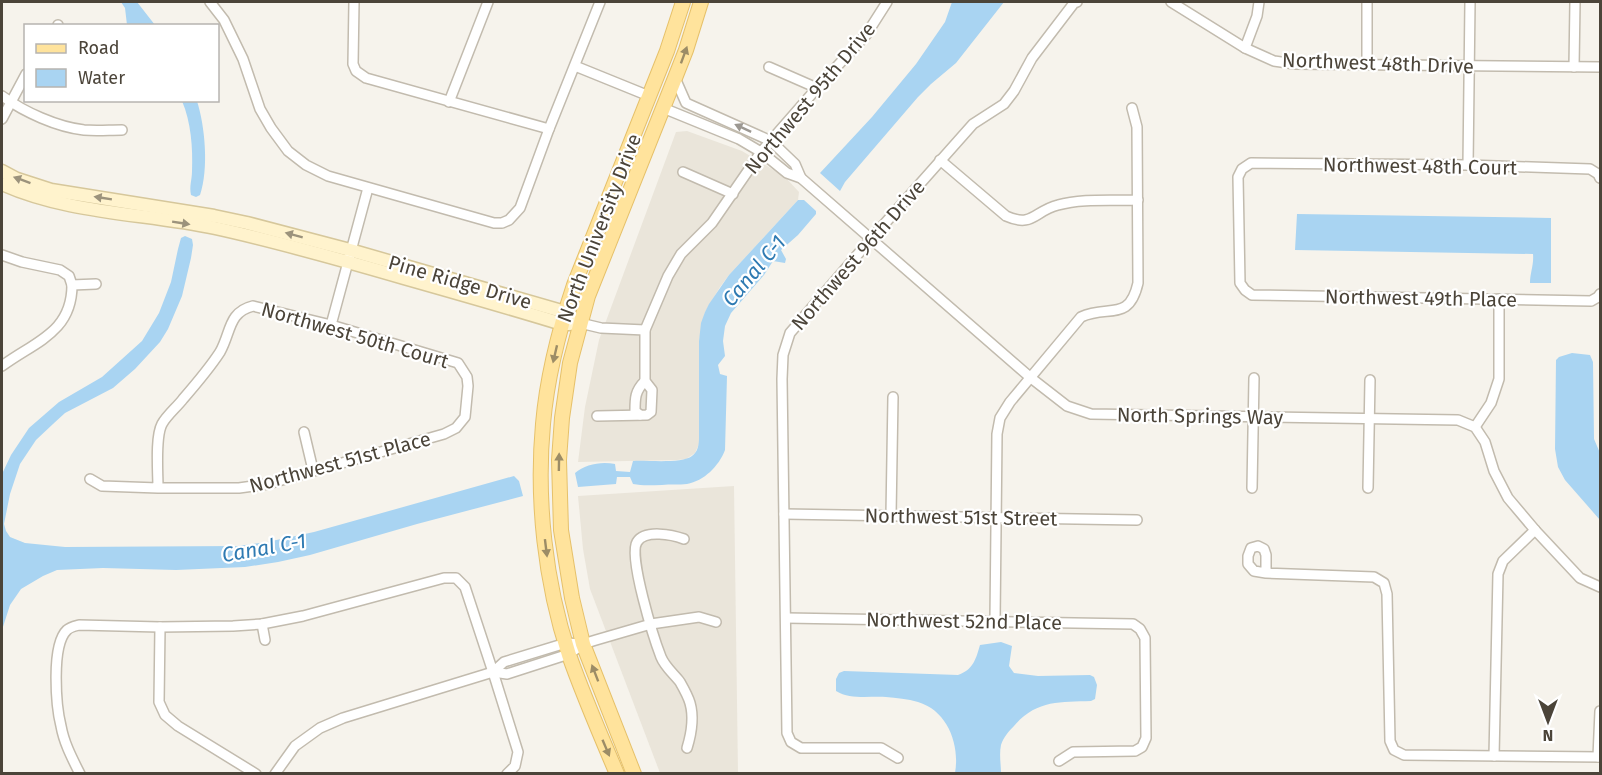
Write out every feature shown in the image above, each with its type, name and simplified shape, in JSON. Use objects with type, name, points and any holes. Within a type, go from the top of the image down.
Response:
[{"type":"main road","name":"North University Drive","points":[[617,774],[568,649],[550,578],[541,493],[543,422],[552,366],[574,285],[650,96],[683,2]]},
{"type":"main road","name":"North University Drive","points":[[634,774],[584,644],[566,570],[559,491],[562,418],[570,363],[588,296],[686,50],[701,2]]},
{"type":"main road","points":[[662,63],[664,74],[660,93],[663,108]]},
{"type":"main road","points":[[647,149],[645,138],[654,113],[650,96]]},
{"type":"street","points":[[210,2],[224,20],[243,59],[260,110],[288,151],[306,165],[328,176],[494,223],[509,220],[520,208],[600,2]]},
{"type":"street","points":[[354,2],[353,64],[356,71],[366,78],[549,129]]},
{"type":"street","points":[[449,102],[488,2]]},
{"type":"street","name":"Northwest 96th Drive","points":[[898,758],[881,748],[801,748],[791,742],[787,734],[783,355],[790,333],[940,160],[973,124],[1004,104],[1032,58],[1075,2]]},
{"type":"street","name":"Northwest 48th Drive","points":[[1171,2],[1245,48],[1274,61],[1295,64],[1600,67]]},
{"type":"street","points":[[1245,48],[1257,16],[1259,2]]},
{"type":"street","points":[[1367,2],[1367,64]]},
{"type":"street","points":[[1468,165],[1470,2]]},
{"type":"street","points":[[1574,67],[1575,2]]},
{"type":"street","name":"Northwest 95th Drive","points":[[645,381],[638,388],[635,400],[635,411],[640,415],[647,415],[651,412],[652,390],[645,381],[645,330],[668,276],[681,254],[712,223],[761,152],[866,35],[883,3]]},
{"type":"street","points":[[575,66],[650,96]]},
{"type":"street","points":[[769,67],[817,88]]},
{"type":"street","points":[[2,118],[24,78]]},
{"type":"street","name":"North Springs Way","points":[[675,78],[686,103],[771,141],[795,164],[801,178]]},
{"type":"street","points":[[2,96],[10,103],[55,123],[84,130],[122,130]]},
{"type":"street","name":"North Springs Way","points":[[663,108],[739,139],[761,152],[787,173],[801,178],[1066,406],[1091,414],[1458,420],[1474,427]]},
{"type":"street","points":[[995,621],[997,434],[1000,417],[1081,317],[1091,312],[1118,311],[1135,295],[1138,283],[1137,127],[1132,108]]},
{"type":"street","points":[[940,160],[1006,216],[1016,221],[1027,221],[1055,205],[1070,201],[1138,200]]},
{"type":"street","name":"Northwest 48th Court","points":[[1245,290],[1240,283],[1238,177],[1242,169],[1251,163],[1468,165],[1590,169],[1599,176]]},
{"type":"street","name":"Pine Ridge Drive","points":[[2,171],[51,190],[247,223],[349,256],[580,324]]},
{"type":"street","name":"Northwest 95th Drive","points":[[683,172],[733,194]]},
{"type":"street","name":"Pine Ridge Drive","points":[[2,184],[15,190],[76,207],[213,228],[349,256]]},
{"type":"street","points":[[331,325],[368,188]]},
{"type":"street","points":[[2,255],[60,270],[69,276],[72,285],[72,296],[63,323],[52,333],[2,366]]},
{"type":"street","points":[[72,285],[96,284]]},
{"type":"street","name":"Northwest 49th Place","points":[[1245,290],[1252,295],[1591,301],[1599,296]]},
{"type":"street","points":[[1499,299],[1499,379],[1491,403],[1474,427],[1485,442],[1494,471],[1508,498],[1580,578],[1600,587]]},
{"type":"street","name":"Northwest 50th Court","points":[[158,488],[159,433],[163,422],[197,383],[221,350],[234,319],[238,312],[245,308],[253,306],[331,325],[458,363],[463,370]]},
{"type":"street","points":[[580,324],[601,328],[645,330]]},
{"type":"street","name":"Northwest 51st Place","points":[[90,479],[102,486],[240,488],[268,484],[444,434],[456,428],[465,417],[468,386],[463,370]]},
{"type":"street","points":[[1252,488],[1254,378]]},
{"type":"street","points":[[1368,488],[1370,380]]},
{"type":"street","points":[[891,515],[892,397]]},
{"type":"street","points":[[597,416],[640,415]]},
{"type":"street","points":[[304,432],[313,470]]},
{"type":"street","name":"Northwest 51st Street","points":[[784,514],[1137,520]]},
{"type":"street","points":[[1494,756],[1498,574],[1503,561],[1535,530]]},
{"type":"street","points":[[684,539],[670,534],[645,535],[637,542],[635,552],[642,594],[662,658],[680,683],[691,706],[691,734],[687,748]]},
{"type":"street","points":[[1266,573],[1374,577],[1384,583],[1387,594],[1390,741],[1394,750],[1404,755],[1599,757],[1600,711]]},
{"type":"street","points":[[80,774],[69,752],[61,727],[57,701],[56,676],[59,649],[61,639],[68,629],[79,625],[160,627],[262,624],[303,616],[444,578],[456,578],[465,587],[518,752],[515,766],[507,774]]},
{"type":"street","points":[[275,774],[295,746],[320,728],[343,718],[493,672],[507,674],[529,667],[568,649],[623,631],[651,624],[699,617],[716,622]]},
{"type":"street","name":"Northwest 52nd Place","points":[[786,618],[1133,624],[1140,629],[1145,638],[1146,738],[1142,747],[1135,751],[1073,752],[1059,761]]},
{"type":"street","points":[[262,624],[265,639]]},
{"type":"street","points":[[160,627],[159,702],[165,715],[178,726],[256,774]]},
{"type":"street","points":[[493,672],[504,662],[568,649]]},
{"type":"street","points":[[525,656],[529,667]]},
{"type":"shaded area","points":[[687,131],[742,151],[785,177],[799,192],[798,200],[729,275],[705,312],[699,341],[699,444],[695,453],[686,459],[677,460],[578,462],[585,407],[599,340],[676,132]]},
{"type":"shaded area","points":[[734,486],[738,773],[660,773],[590,589],[583,549],[578,496]]},
{"type":"water","points":[[121,2],[137,2],[154,24],[127,24],[125,8]]},
{"type":"water","points":[[952,2],[1004,2],[956,63],[918,97],[845,182],[840,191],[820,173],[872,117],[916,64],[945,22]]},
{"type":"water","points":[[182,102],[197,102],[202,123],[205,160],[203,185],[200,195],[196,197],[190,192],[192,144],[188,118]]},
{"type":"water","name":"Canal C-1","points":[[798,200],[804,200],[816,211],[816,214],[781,250],[786,259],[785,263],[773,261],[731,313],[725,326],[723,341],[725,356],[718,365],[720,374],[727,376],[725,450],[715,467],[699,480],[687,484],[640,485],[633,484],[630,477],[617,477],[616,484],[578,487],[575,473],[589,465],[610,463],[615,464],[616,471],[630,472],[633,461],[681,460],[696,452],[699,440],[699,341],[705,312],[729,275]]},
{"type":"water","points":[[1297,214],[1551,218],[1551,283],[1530,283],[1533,254],[1295,250]]},
{"type":"water","name":"Canal C-1","points":[[185,236],[192,239],[191,258],[182,296],[168,329],[160,342],[135,369],[113,388],[65,413],[36,440],[20,464],[10,494],[4,524],[10,537],[25,543],[65,547],[238,546],[314,532],[514,476],[519,481],[523,496],[278,562],[245,567],[176,570],[103,568],[57,570],[21,589],[10,605],[2,630],[2,474],[11,455],[29,428],[59,402],[102,377],[142,341],[159,313],[171,282],[181,238]]},
{"type":"water","points":[[1572,353],[1590,355],[1593,362],[1594,439],[1600,453],[1600,520],[1565,480],[1558,467],[1555,449],[1556,360]]},
{"type":"water","points":[[1001,642],[1012,646],[1009,666],[1014,673],[1038,676],[1090,675],[1094,677],[1097,685],[1095,699],[1091,701],[1049,704],[1031,711],[1022,718],[1002,742],[1001,773],[955,773],[956,751],[950,730],[937,713],[928,706],[906,699],[854,697],[836,691],[836,679],[839,673],[844,671],[958,675],[970,667],[980,645]]}]
